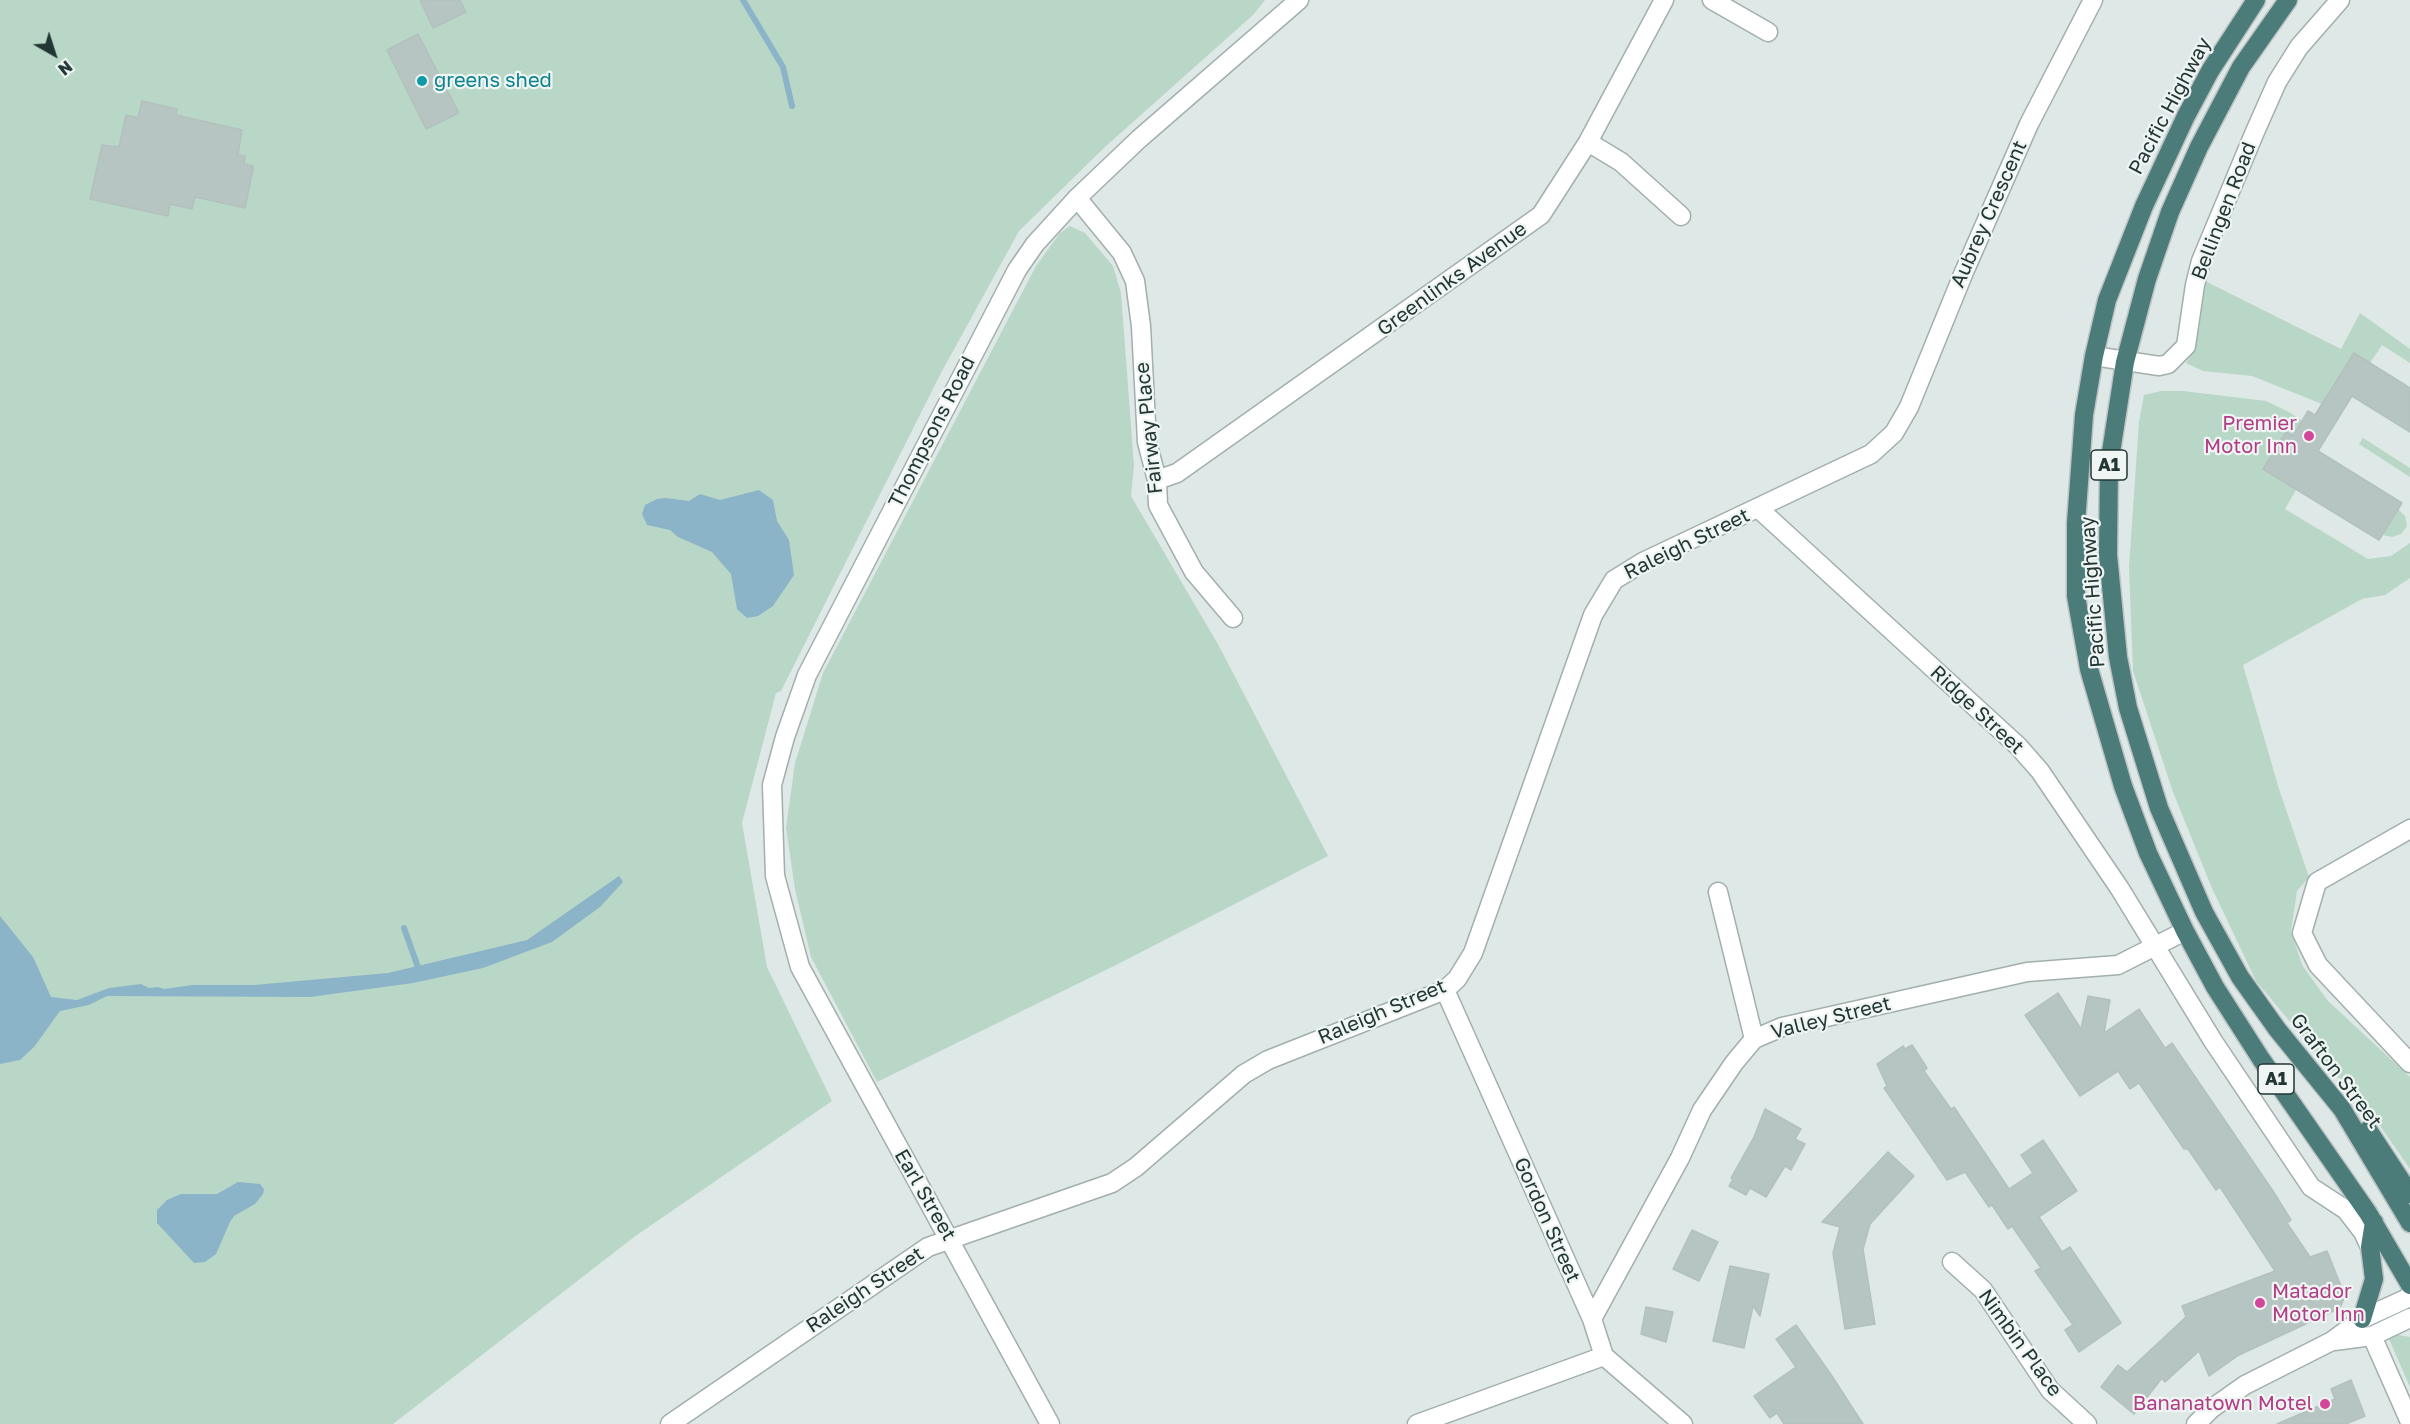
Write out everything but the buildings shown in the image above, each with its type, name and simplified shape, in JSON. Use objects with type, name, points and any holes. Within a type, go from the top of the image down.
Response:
[{"type":"highway","name":"Pacific Highway","points":[[2185,931],[2148,853],[2123,786],[2089,669],[2081,632],[2076,596],[2076,523],[2084,415],[2107,300],[2144,206],[2210,71],[2256,0]]},
{"type":"highway","name":"Pacific Highway","points":[[2223,949],[2177,854],[2159,808],[2128,708],[2118,657],[2108,555],[2109,465],[2125,362],[2147,279],[2170,212],[2199,147],[2241,67],[2288,0]]},
{"type":"highway","name":"A1","points":[[2185,931],[2215,987],[2261,1059],[2371,1218],[2410,1285]]},
{"type":"highway","name":"Grafton Street","points":[[2223,949],[2277,1029],[2342,1109],[2410,1223]]},
{"type":"highway","points":[[2342,1109],[2358,1117],[2410,1194]]},
{"type":"highway","points":[[2362,1319],[2374,1279],[2370,1247],[2371,1218]]},
{"type":"street","name":"Thompsons Road","points":[[800,967],[775,876],[772,785],[785,737],[807,675],[1017,270],[1035,244],[1077,198],[1139,139],[1299,0]]},
{"type":"street","name":"Greenlinks Avenue","points":[[1157,480],[1177,473],[1541,215],[1588,142],[1664,0]]},
{"type":"street","points":[[1712,0],[1768,32]]},
{"type":"street","name":"Aubrey Crescent","points":[[1894,433],[1909,407],[1964,272],[2029,124],[2093,0]]},
{"type":"street","name":"Bellingen Road","points":[[2094,356],[2146,366],[2168,364],[2186,346],[2194,285],[2201,261],[2277,82],[2299,47],[2340,0]]},
{"type":"street","points":[[1588,142],[1621,162],[1681,216]]},
{"type":"street","name":"Fairway Place","points":[[1077,198],[1122,253],[1135,281],[1141,326],[1147,442],[1157,480],[1158,505],[1194,572],[1233,618]]},
{"type":"street","name":"Raleigh Street","points":[[670,1424],[928,1247],[1112,1184],[1136,1167],[1244,1074],[1268,1060],[1444,990],[1457,979],[1473,953],[1593,615],[1614,580],[1643,562],[1871,454],[1894,433]]},
{"type":"street","name":"Ridge Street","points":[[1758,508],[2018,746],[2040,771],[2155,947]]},
{"type":"street","points":[[2410,829],[2317,882],[2302,933],[2318,966],[2410,1062]]},
{"type":"street","points":[[1718,892],[1754,1039]]},
{"type":"street","name":"Valley Street","points":[[1592,1319],[1680,1158],[1702,1110],[1754,1039],[1782,1027],[2027,972],[2118,965],[2185,931]]},
{"type":"street","points":[[2155,947],[2213,1041],[2311,1187],[2346,1210],[2371,1218]]},
{"type":"street","name":"Earl Street","points":[[800,967],[864,1088],[950,1238],[1050,1424]]},
{"type":"street","name":"Gordon Street","points":[[1444,990],[1592,1319],[1604,1356]]},
{"type":"street","points":[[2346,1210],[2363,1232],[2370,1247]]},
{"type":"street","name":"Nimbin Place","points":[[1952,1262],[1983,1290],[2050,1390],[2088,1424]]},
{"type":"street","points":[[2196,1424],[2211,1409],[2245,1384],[2332,1341],[2362,1319],[2410,1297]]},
{"type":"street","points":[[2332,1341],[2372,1336],[2410,1318]]},
{"type":"street","points":[[2372,1336],[2410,1422]]},
{"type":"street","points":[[1417,1424],[1604,1356],[1683,1424]]},
{"type":"green space","points":[[0,0],[1265,0],[1253,15],[1106,146],[1019,231],[941,373],[781,691],[776,693],[742,823],[767,967],[832,1101],[634,1237],[393,1424],[0,1424]]},
{"type":"green space","points":[[1070,226],[1085,233],[1113,266],[1121,293],[1134,466],[1131,496],[1219,646],[1328,856],[1116,965],[877,1082],[811,957],[795,889],[786,828],[795,763],[823,673],[1036,266],[1060,233]]},
{"type":"green space","points":[[2205,281],[2341,349],[2360,313],[2410,349],[2410,363],[2382,345],[2370,363],[2354,353],[2322,404],[2252,376],[2203,371],[2186,363],[2193,352],[2199,330]]},
{"type":"green space","points":[[2161,391],[2183,391],[2266,401],[2289,412],[2302,421],[2293,436],[2286,432],[2263,469],[2296,490],[2285,509],[2368,559],[2391,556],[2410,543],[2410,578],[2385,595],[2362,599],[2243,665],[2279,789],[2309,877],[2297,891],[2291,931],[2302,965],[2328,1001],[2410,1077],[2410,1169],[2370,1111],[2322,1060],[2256,981],[2211,886],[2173,792],[2133,671],[2129,567],[2139,422],[2144,395]]},
{"type":"green space","points":[[2363,438],[2410,468],[2410,477],[2359,444]]},
{"type":"green space","points":[[2398,509],[2405,516],[2407,526],[2401,534],[2392,537],[2383,535]]},
{"type":"green space","points":[[2393,1334],[2410,1337],[2410,1387],[2389,1339]]},
{"type":"water","points":[[759,490],[773,500],[777,521],[789,540],[794,575],[773,606],[758,616],[747,618],[737,609],[731,574],[712,552],[678,537],[670,530],[647,525],[642,514],[645,505],[657,499],[689,501],[700,494],[720,500]]},
{"type":"water","points":[[619,876],[623,882],[600,907],[552,942],[483,968],[413,983],[310,997],[107,996],[89,1005],[60,1011],[34,1047],[20,1060],[0,1064],[0,916],[33,957],[51,997],[77,1000],[109,988],[141,984],[149,988],[164,989],[193,985],[254,985],[388,973],[527,940]]},
{"type":"water","points":[[238,1182],[260,1184],[264,1189],[263,1194],[255,1204],[234,1216],[216,1254],[205,1262],[194,1263],[157,1223],[157,1210],[167,1200],[181,1194],[217,1194]]},
{"type":"waterway","points":[[743,0],[783,67],[792,106]]},
{"type":"waterway","points":[[404,928],[419,970]]},
{"type":"place","name":"greens shed","points":[[422,81]]},
{"type":"place","name":"Premier Motor Inn","points":[[2309,436]]},
{"type":"place","name":"Matador Motor Inn","points":[[2260,1303]]},
{"type":"place","name":"Bananatown Motel","points":[[2325,1404]]}]
